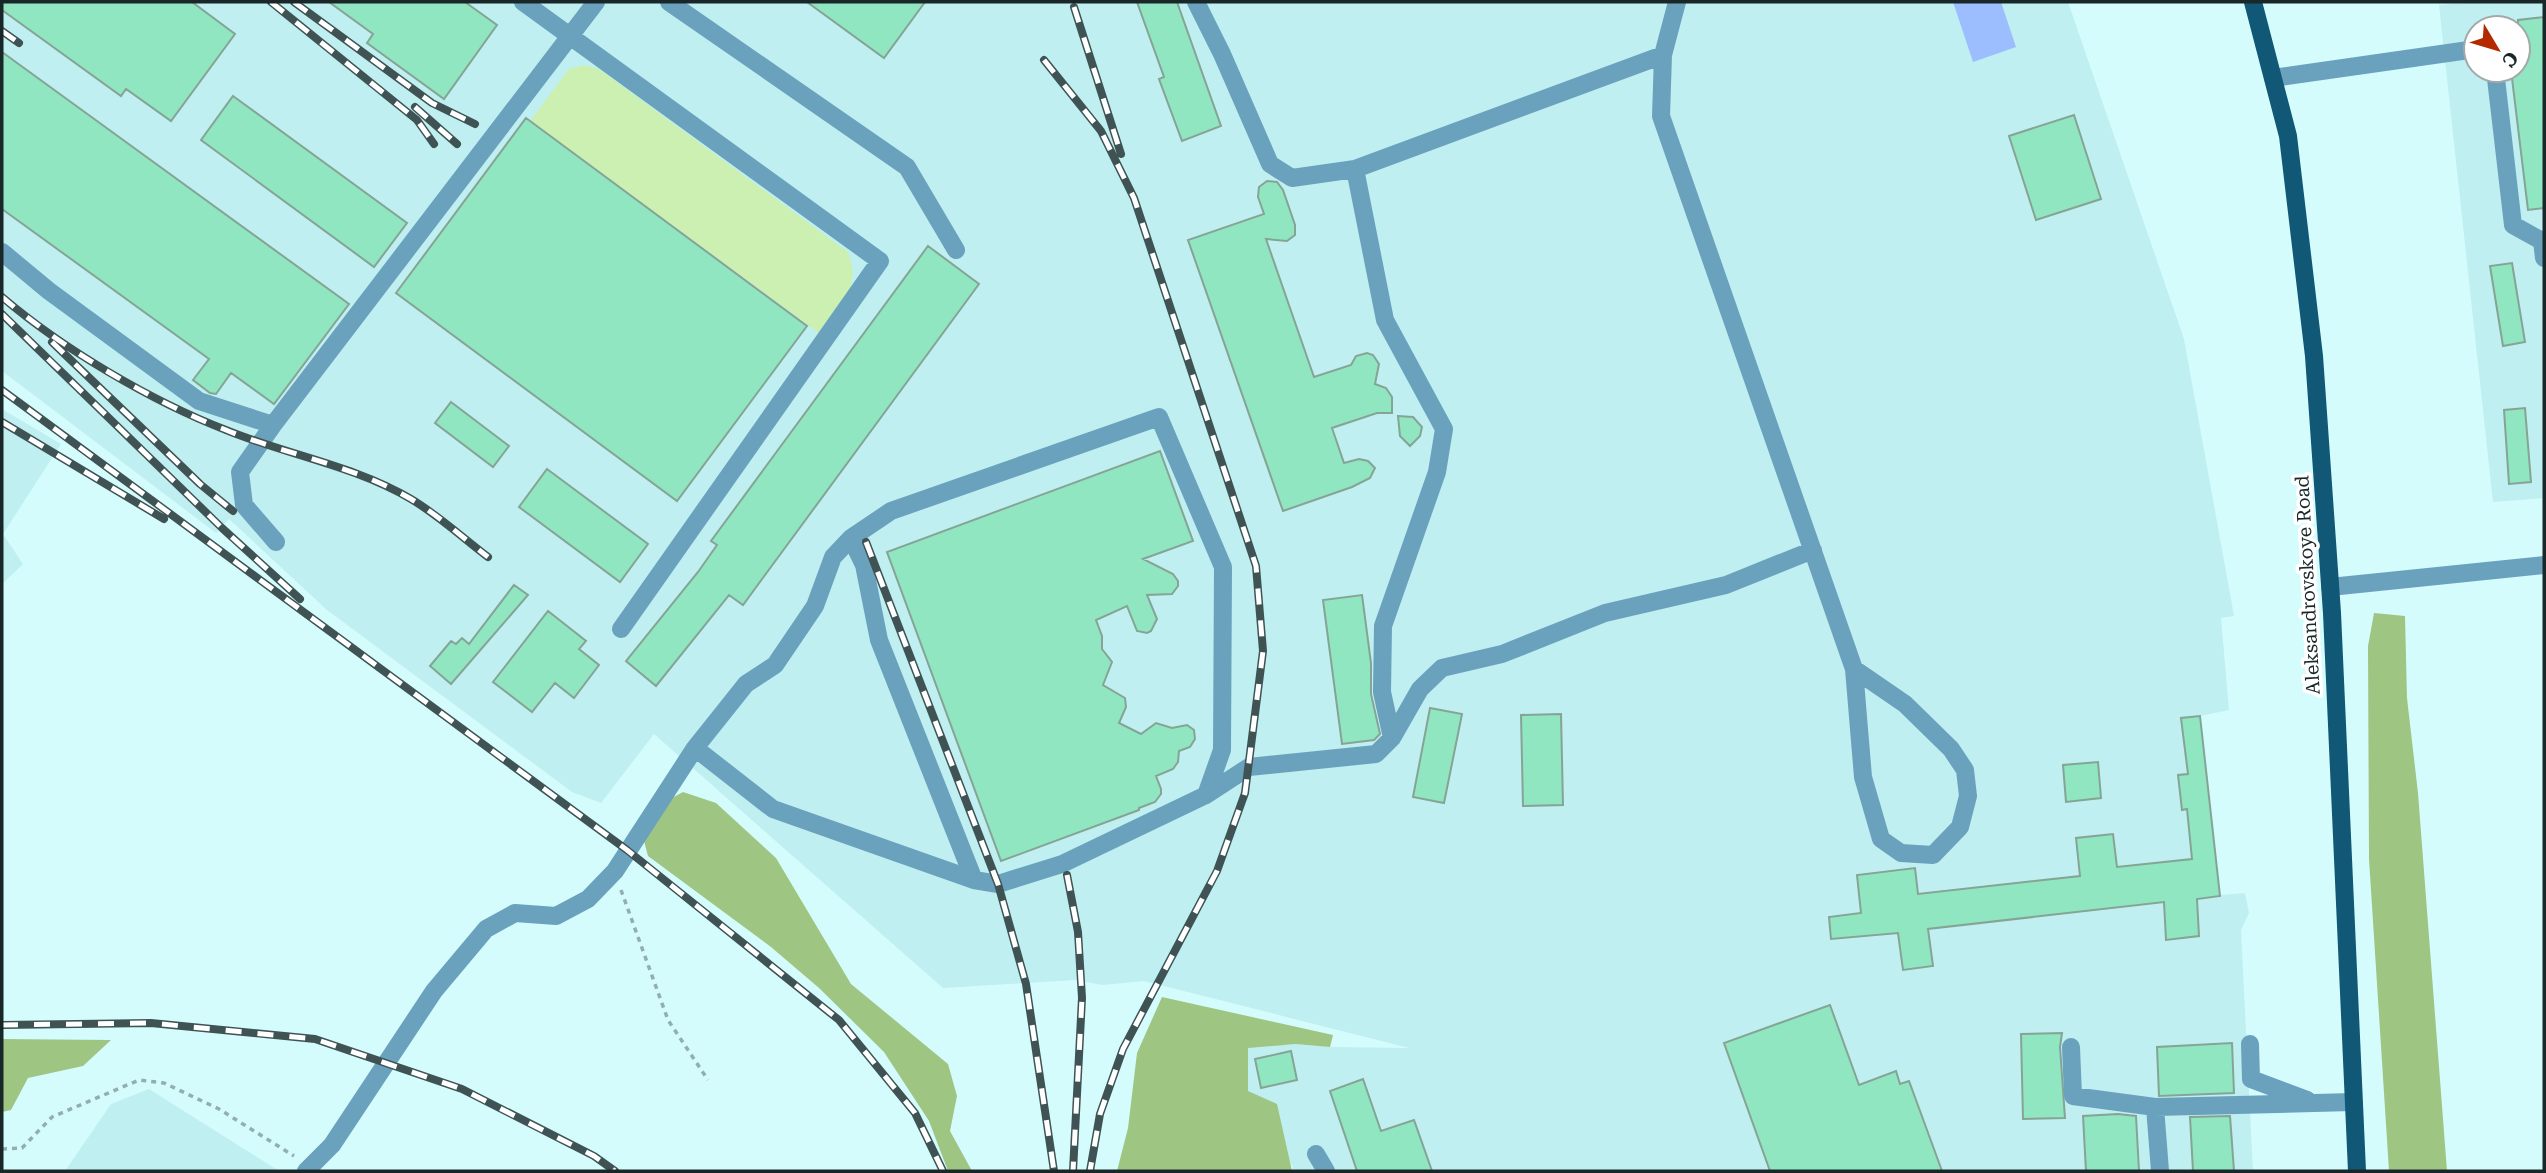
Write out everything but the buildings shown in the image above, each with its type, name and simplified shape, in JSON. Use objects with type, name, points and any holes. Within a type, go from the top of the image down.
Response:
[{"type":"main road","name":"Aleksandrovskoye Road","points":[[2253,2],[2288,136],[2314,356],[2330,587],[2357,1171]]},
{"type":"lane","points":[[523,2],[880,261],[621,629]]},
{"type":"lane","points":[[276,542],[244,505],[240,472],[596,2]]},
{"type":"lane","points":[[669,2],[907,167],[956,250]]},
{"type":"lane","points":[[1196,2],[1270,164],[1292,178],[1355,169],[1663,55]]},
{"type":"lane","points":[[1676,2],[1663,55],[1661,117],[1854,669],[1863,777],[1881,839],[1901,853],[1933,855],[1960,827],[1968,796],[1965,771],[1951,749],[1905,704],[1854,669]]},
{"type":"lane","points":[[2273,78],[2462,51]]},
{"type":"lane","points":[[2497,84],[2513,225],[2542,241],[2544,258]]},
{"type":"lane","points":[[1355,169],[1385,320],[1444,429],[1437,472],[1383,626],[1382,692],[1392,738]]},
{"type":"lane","points":[[2,252],[199,401],[273,425]]},
{"type":"lane","points":[[308,1169],[332,1145],[434,991],[486,929],[515,912],[556,916],[588,899],[615,871],[695,748],[746,684],[775,665],[815,606],[833,557],[851,538],[891,511],[1159,417],[1223,567],[1222,750],[1206,795]]},
{"type":"lane","points":[[851,538],[864,565],[879,640],[974,880]]},
{"type":"lane","points":[[695,748],[773,809],[974,880],[998,884],[1062,864],[1206,795],[1249,767],[1376,754],[1392,738],[1420,689],[1442,668],[1502,654],[1605,614],[1726,585],[1813,550]]},
{"type":"lane","points":[[2330,587],[2544,565]]},
{"type":"lane","points":[[2250,1044],[2251,1079],[2316,1104]]},
{"type":"lane","points":[[2071,1047],[2073,1096],[2155,1107],[2353,1102]]},
{"type":"lane","points":[[2155,1107],[2160,1171]]},
{"type":"lane","points":[[1316,1154],[1326,1171]]},
{"type":"path","points":[[615,871],[668,1020],[708,1080]]},
{"type":"path","points":[[2,1149],[22,1147],[51,1117],[139,1080],[164,1083],[219,1109],[308,1169]]},
{"type":"shaded area","points":[[2,2],[2068,2],[2184,339],[2234,616],[2221,618],[2229,710],[2200,716],[2220,895],[2245,893],[2249,913],[2241,930],[2253,1171],[1292,1171],[1293,1167],[1248,1091],[1248,1047],[1295,1044],[1409,1048],[1144,981],[1102,985],[1076,980],[943,988],[654,734],[601,803],[572,792],[327,610],[229,519],[216,533],[2,371]]},
{"type":"shaded area","points":[[2544,2],[2544,498],[2493,502],[2439,5]]},
{"type":"shaded area","points":[[2,409],[61,444],[3,534],[23,564],[2,584]]},
{"type":"shaded area","points":[[149,1089],[279,1171],[65,1171],[111,1104]]},
{"type":"green space","points":[[584,65],[599,69],[848,252],[852,265],[851,287],[842,304],[819,333],[530,121],[569,69]]},
{"type":"green space","points":[[2374,613],[2405,616],[2407,698],[2418,793],[2447,1171],[2389,1171],[2369,859],[2368,646]]},
{"type":"green space","points":[[683,792],[716,803],[776,858],[851,984],[948,1064],[957,1096],[950,1131],[972,1171],[948,1171],[929,1121],[884,1052],[819,988],[771,947],[648,856],[644,841],[670,799]]},
{"type":"green space","points":[[1162,997],[1333,1035],[1330,1047],[1295,1044],[1248,1048],[1248,1091],[1277,1104],[1292,1171],[1117,1171],[1128,1128],[1137,1053]]},
{"type":"green space","points":[[2,1039],[111,1040],[83,1066],[28,1078],[11,1110],[2,1112]]},
{"type":"water","points":[[1953,2],[2001,2],[2016,47],[1973,62]]},
{"type":"railway","points":[[271,2],[417,120],[434,144]]},
{"type":"railway","points":[[294,2],[432,103],[475,124]]},
{"type":"railway","points":[[1074,7],[1121,154]]},
{"type":"railway","points":[[2,31],[19,43]]},
{"type":"railway","points":[[1044,60],[1101,131],[1134,198],[1256,566],[1263,651],[1245,793],[1217,871],[1123,1049],[1100,1114],[1090,1171]]},
{"type":"railway","points":[[415,107],[457,144]]},
{"type":"railway","points":[[2,297],[52,336],[138,389],[226,430],[389,487],[431,512],[488,557]]},
{"type":"railway","points":[[2,314],[222,528],[300,599]]},
{"type":"railway","points":[[52,342],[200,484],[233,511]]},
{"type":"railway","points":[[2,390],[627,850],[839,1020],[915,1113],[943,1171]]},
{"type":"railway","points":[[2,422],[164,519]]},
{"type":"railway","points":[[866,542],[998,884],[1026,984],[1054,1171]]},
{"type":"railway","points":[[1067,875],[1078,932],[1082,998],[1073,1171]]},
{"type":"railway","points":[[2,1025],[151,1023],[315,1039],[462,1089],[594,1156],[615,1171]]}]
